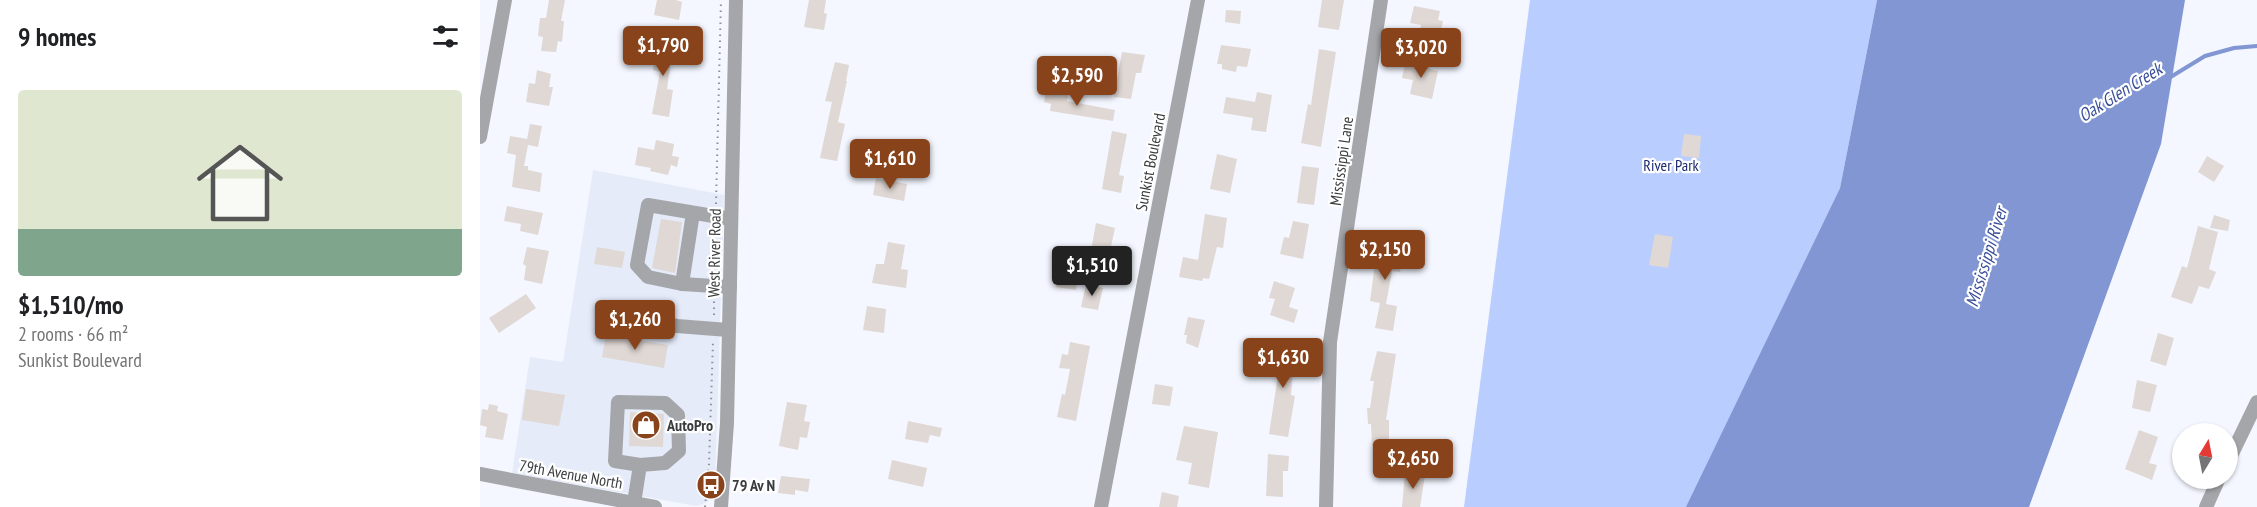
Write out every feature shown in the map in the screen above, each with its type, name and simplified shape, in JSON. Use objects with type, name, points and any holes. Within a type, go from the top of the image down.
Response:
[{"type":"street","points":[[480,137],[505,0]]},
{"type":"street","name":"West River Road","points":[[721,507],[725,463],[730,287],[735,0]]},
{"type":"street","name":"Sunkist Boulevard","points":[[1101,507],[1198,0]]},
{"type":"street","name":"Mississippi Lane","points":[[1326,507],[1330,342],[1381,0]]},
{"type":"street","points":[[730,287],[682,284],[648,277],[637,265],[648,205],[731,219]]},
{"type":"street","points":[[682,284],[693,213]]},
{"type":"street","points":[[612,314],[677,326],[728,330]]},
{"type":"street","points":[[618,402],[664,403],[678,415],[679,451],[665,463],[640,465],[615,461],[618,402]]},
{"type":"street","points":[[2238,441],[2257,402]]},
{"type":"street","points":[[634,503],[640,465]]},
{"type":"street","name":"79th Avenue North","points":[[480,474],[655,507]]},
{"type":"street","points":[[2206,507],[2215,489]]},
{"type":"path","points":[[705,507],[709,464],[714,329],[721,0]]},
{"type":"shaded area","points":[[593,170],[724,195],[715,490],[710,500],[703,504],[696,506],[512,473],[530,357],[563,362]]},
{"type":"green space","name":"River Park","points":[[1530,0],[1877,0],[1840,188],[1687,507],[1464,507]]},
{"type":"water","name":"Mississippi River","points":[[1877,0],[2185,0],[2161,144],[2029,507],[1686,507],[1840,188]]},
{"type":"building","points":[[549,0],[565,0],[561,21],[564,21],[562,42],[558,41],[556,52],[541,51],[543,37],[538,36],[540,18],[546,18]]},
{"type":"building","points":[[657,0],[682,2],[679,20],[654,15]]},
{"type":"building","points":[[809,0],[826,0],[824,13],[827,14],[824,30],[804,27]]},
{"type":"building","points":[[1322,0],[1344,0],[1339,30],[1318,27]]},
{"type":"building","points":[[1414,6],[1440,11],[1438,20],[1443,21],[1439,39],[1435,38],[1434,47],[1418,44],[1421,25],[1410,23]]},
{"type":"building","points":[[1226,10],[1241,11],[1240,24],[1225,22]]},
{"type":"building","points":[[658,37],[674,39],[667,89],[673,90],[669,117],[652,114],[660,72],[653,70]]},
{"type":"building","points":[[1221,45],[1251,49],[1247,67],[1237,66],[1236,72],[1222,69],[1222,64],[1217,64]]},
{"type":"building","points":[[1319,49],[1336,52],[1321,147],[1301,143],[1308,104],[1311,105]]},
{"type":"building","points":[[1122,52],[1145,55],[1141,73],[1136,73],[1131,99],[1114,97]]},
{"type":"building","points":[[1406,60],[1430,65],[1429,69],[1438,71],[1432,99],[1410,94],[1413,80],[1402,78]]},
{"type":"building","points":[[835,62],[849,65],[838,122],[845,124],[837,161],[820,158],[832,102],[825,101]]},
{"type":"building","points":[[537,70],[551,74],[549,87],[553,87],[549,106],[526,102],[529,83],[535,84]]},
{"type":"building","points":[[1046,91],[1068,94],[1067,101],[1115,110],[1113,121],[1050,111],[1051,104],[1044,102]]},
{"type":"building","points":[[1257,92],[1272,95],[1266,132],[1251,130],[1253,118],[1223,113],[1226,97],[1255,102]]},
{"type":"building","points":[[530,124],[542,126],[538,147],[528,145],[524,166],[528,166],[528,170],[542,173],[540,192],[512,187],[516,155],[507,153],[510,136],[527,139]]},
{"type":"building","points":[[1112,131],[1127,134],[1119,175],[1124,176],[1121,193],[1102,189]]},
{"type":"building","points":[[1684,134],[1701,136],[1699,158],[1681,156]]},
{"type":"building","points":[[656,140],[674,144],[672,156],[679,157],[677,167],[671,165],[668,175],[635,165],[638,147],[654,150]]},
{"type":"building","points":[[1217,154],[1237,159],[1230,193],[1210,189]]},
{"type":"building","points":[[2207,156],[2224,166],[2214,182],[2198,172]]},
{"type":"building","points":[[1302,166],[1319,168],[1314,205],[1297,203]]},
{"type":"building","points":[[876,178],[907,184],[904,201],[873,195]]},
{"type":"building","points":[[507,206],[543,213],[538,235],[520,231],[521,224],[504,221]]},
{"type":"building","points":[[1205,214],[1227,218],[1223,248],[1217,247],[1209,279],[1203,278],[1202,281],[1179,277],[1183,257],[1198,260]]},
{"type":"building","points":[[2214,215],[2230,220],[2228,231],[2210,228]]},
{"type":"building","points":[[661,219],[682,222],[675,273],[652,268]]},
{"type":"building","points":[[1293,221],[1309,224],[1303,259],[1280,254],[1284,237],[1289,238]]},
{"type":"building","points":[[1096,223],[1115,228],[1108,260],[1090,256]]},
{"type":"building","points":[[2198,226],[2218,232],[2209,269],[2216,272],[2209,289],[2199,286],[2192,304],[2171,297],[2182,266],[2187,268]]},
{"type":"building","points":[[1379,234],[1397,237],[1394,259],[1402,260],[1400,272],[1392,271],[1386,304],[1397,306],[1393,331],[1375,328],[1380,303],[1370,301]]},
{"type":"building","points":[[1655,234],[1673,237],[1668,268],[1649,265]]},
{"type":"building","points":[[888,242],[905,245],[901,269],[908,270],[906,288],[872,283],[876,264],[884,264]]},
{"type":"building","points":[[527,247],[549,251],[542,284],[524,280],[526,266],[523,264]]},
{"type":"building","points":[[597,247],[625,252],[622,268],[594,264]]},
{"type":"building","points":[[1059,272],[1078,274],[1076,290],[1056,287]]},
{"type":"building","points":[[1274,281],[1295,288],[1289,307],[1298,310],[1294,323],[1270,315],[1275,299],[1269,298]]},
{"type":"building","points":[[1086,284],[1103,288],[1098,310],[1081,307]]},
{"type":"building","points":[[526,294],[536,308],[499,333],[489,318]]},
{"type":"building","points":[[867,306],[886,309],[884,333],[863,330]]},
{"type":"building","points":[[1188,317],[1205,320],[1198,348],[1186,343],[1187,335],[1184,335]]},
{"type":"building","points":[[2158,333],[2174,338],[2166,366],[2150,361]]},
{"type":"building","points":[[606,335],[668,345],[664,368],[602,357]]},
{"type":"building","points":[[1276,339],[1295,341],[1291,395],[1295,396],[1288,437],[1269,434],[1280,362],[1274,361]]},
{"type":"building","points":[[1070,342],[1090,346],[1076,421],[1057,417],[1062,394],[1065,395],[1070,369],[1059,368],[1062,354],[1068,355]]},
{"type":"building","points":[[1377,351],[1396,354],[1386,420],[1389,420],[1389,446],[1372,446],[1371,424],[1368,424],[1367,408],[1370,408],[1374,381],[1370,381]]},
{"type":"building","points":[[2137,380],[2157,385],[2150,412],[2132,408]]},
{"type":"building","points":[[1155,384],[1173,387],[1170,406],[1152,404]]},
{"type":"building","points":[[526,389],[565,395],[559,426],[522,420]]},
{"type":"building","points":[[787,402],[807,405],[804,421],[810,422],[807,438],[800,437],[798,450],[779,446]]},
{"type":"building","points":[[489,404],[498,406],[497,411],[508,414],[503,440],[485,437],[487,427],[480,425],[482,409],[488,410]]},
{"type":"building","name":"AutoPro","points":[[630,412],[664,414],[663,447],[629,446]]},
{"type":"building","points":[[908,421],[942,428],[940,437],[930,435],[928,443],[905,439]]},
{"type":"building","points":[[1184,426],[1218,432],[1209,488],[1188,484],[1192,463],[1176,460]]},
{"type":"building","points":[[2139,430],[2158,437],[2149,463],[2157,465],[2152,480],[2125,469]]},
{"type":"building","points":[[1268,454],[1289,456],[1288,471],[1283,471],[1283,497],[1266,496]]},
{"type":"building","points":[[892,460],[927,468],[923,487],[888,479]]},
{"type":"building","points":[[1405,472],[1425,475],[1420,507],[1402,507]]},
{"type":"building","points":[[781,476],[810,479],[808,492],[795,490],[795,495],[778,493]]},
{"type":"building","points":[[1162,492],[1179,496],[1177,507],[1159,507]]},
{"type":"waterway","name":"Oak Glen Creek","points":[[2169,78],[2205,56],[2234,48],[2257,46]]},
{"type":"place","name":"AutoPro","points":[[646,425]]},
{"type":"place","name":"79 Av N","points":[[711,485]]}]
